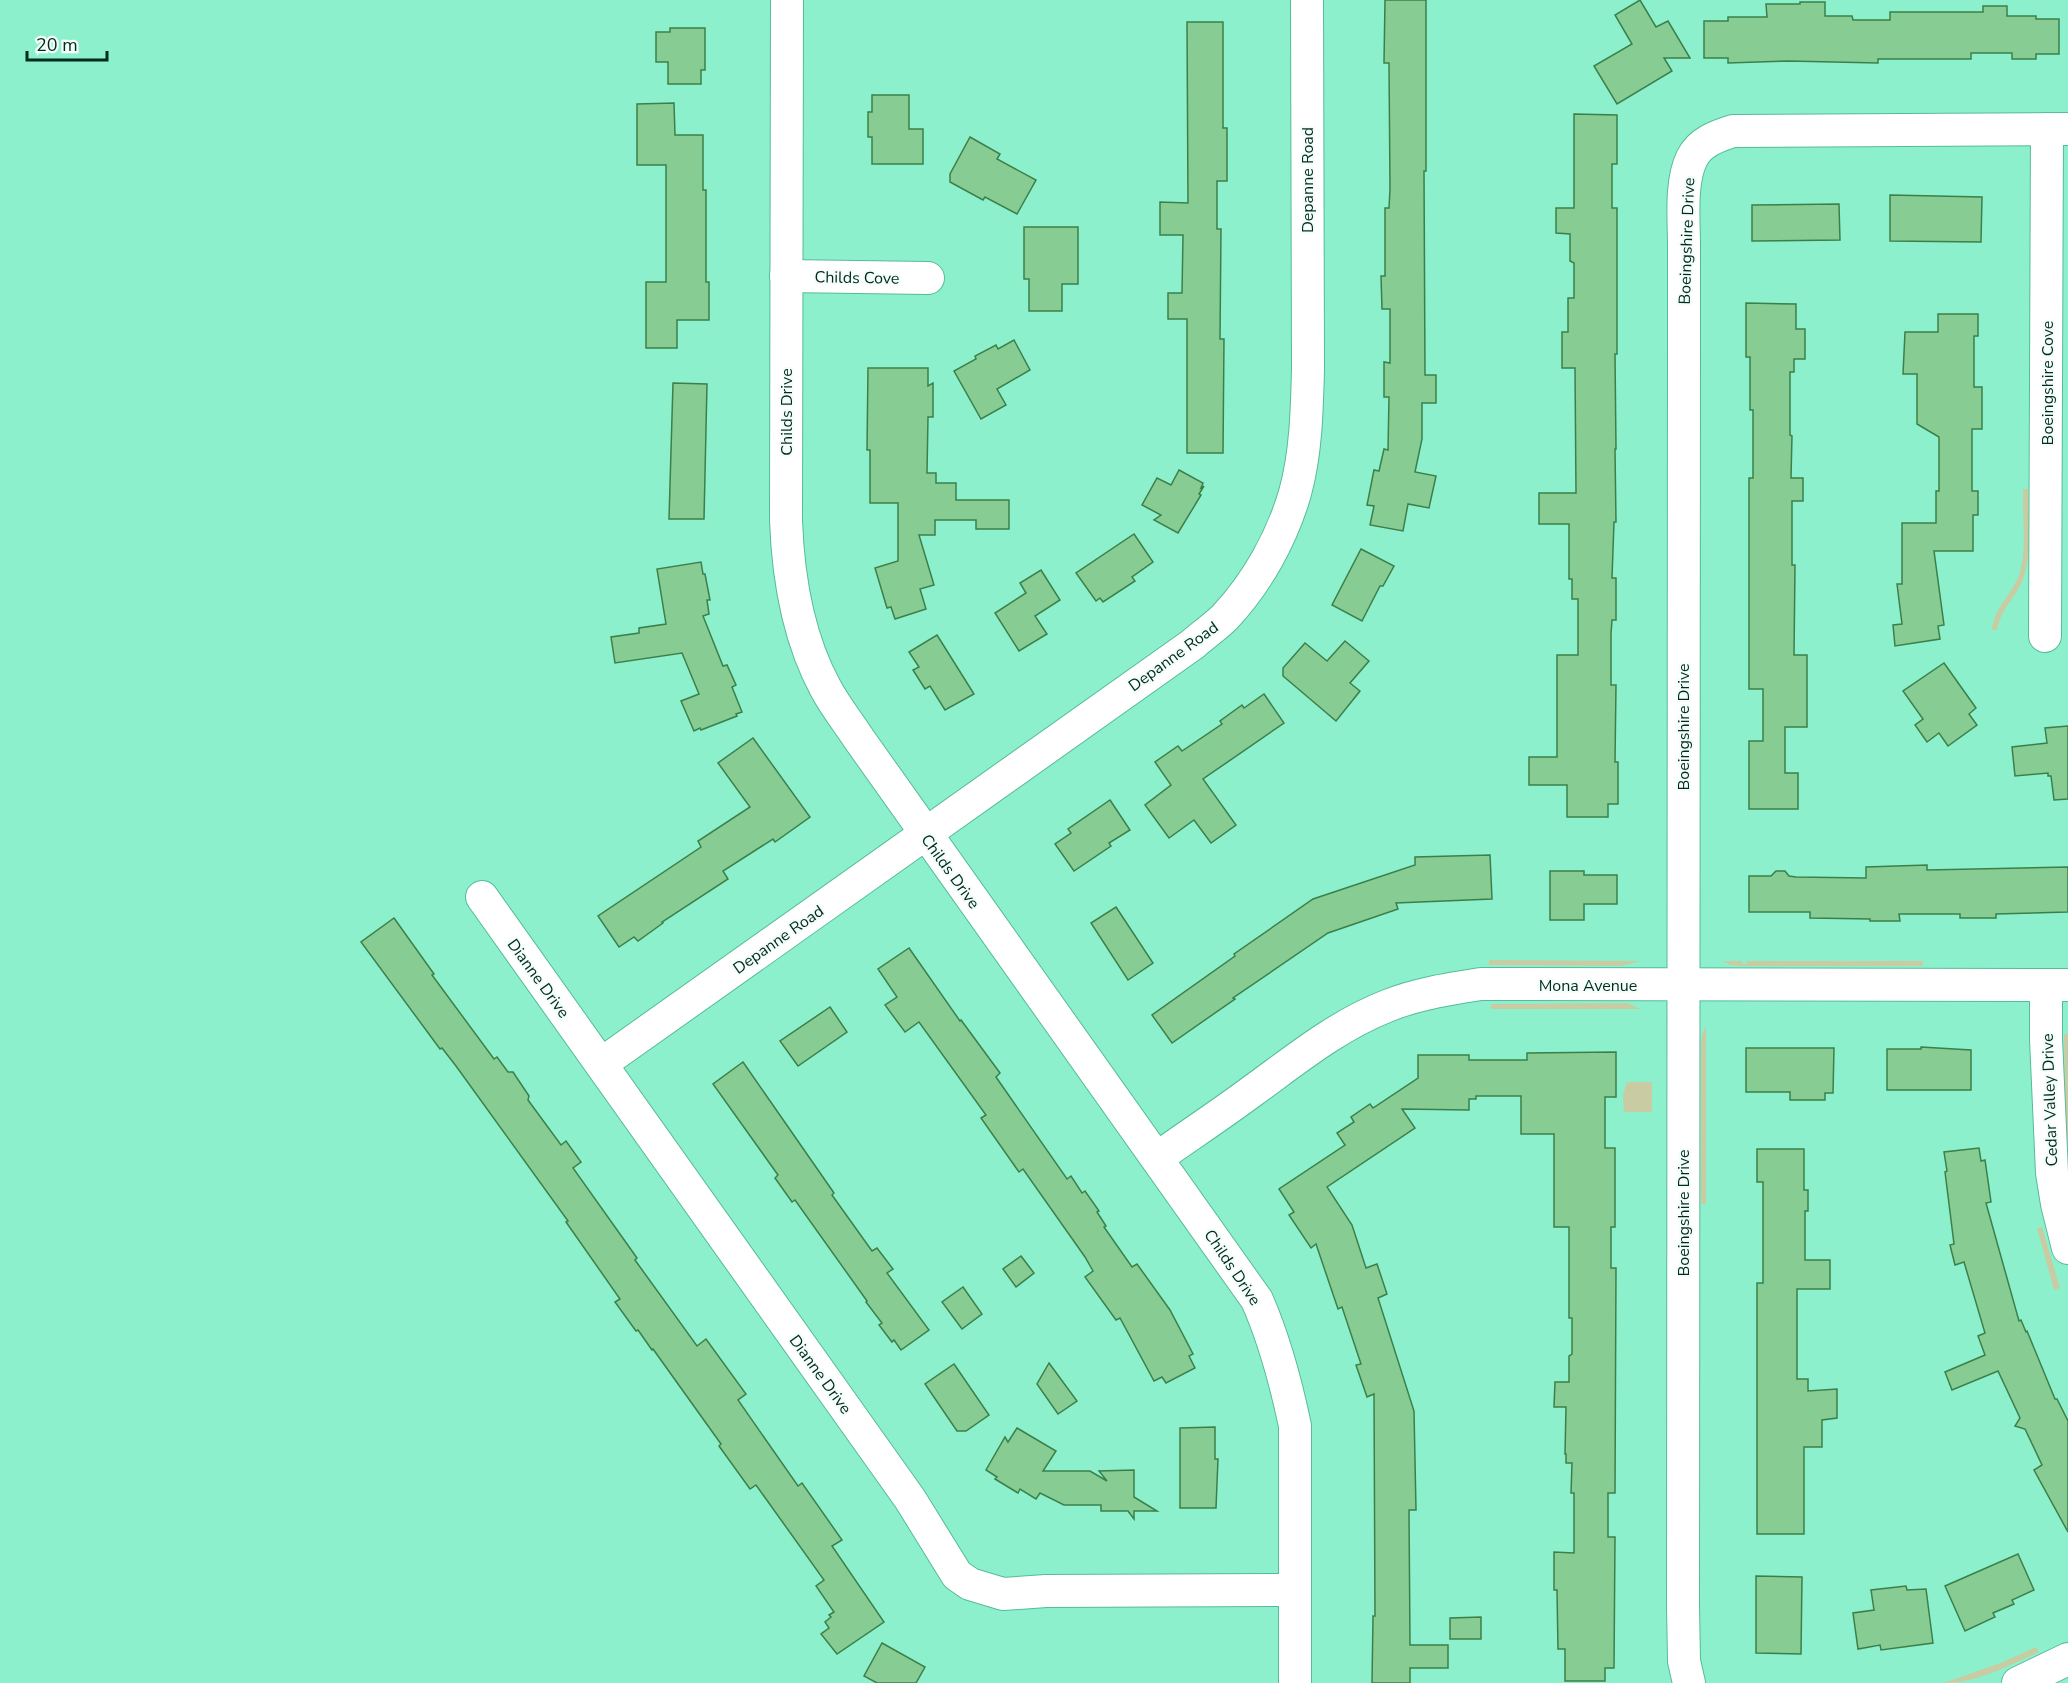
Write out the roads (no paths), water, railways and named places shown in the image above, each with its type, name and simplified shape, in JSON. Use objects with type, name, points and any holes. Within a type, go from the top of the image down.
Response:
[{"type":"street","name":"Childs Drive","points":[[787,0],[786,529],[797,611],[813,660],[826,690],[924,833],[1257,1300],[1276,1349],[1288,1391],[1294,1426],[1295,1683]]},
{"type":"street","name":"Depanne Road","points":[[601,1064],[1207,632],[1225,617],[1260,571],[1280,533],[1295,493],[1300,469],[1307,388],[1307,0]]},
{"type":"street","name":"Boeingshire Cove","points":[[2045,636],[2058,129]]},
{"type":"street","name":"Boeingshire Drive","points":[[1689,1683],[1684,1661],[1683,1605],[1684,219],[1687,171],[1692,157],[1700,147],[1710,140],[1733,131],[2058,129]]},
{"type":"street","name":"Childs Cove","points":[[786,276],[928,278]]},
{"type":"street","name":"Dianne Drive","points":[[482,897],[910,1499],[957,1575],[970,1584],[1004,1594],[1046,1591],[1295,1590]]},
{"type":"street","name":"Mona Avenue","points":[[1157,1158],[1252,1092],[1300,1054],[1359,1018],[1388,1005],[1448,989],[1481,984],[2057,985]]},
{"type":"street","name":"Cedar Valley Drive","points":[[2057,985],[2046,1039],[2052,1173],[2068,1248]]},
{"type":"street","points":[[2018,1683],[2068,1659]]}]
